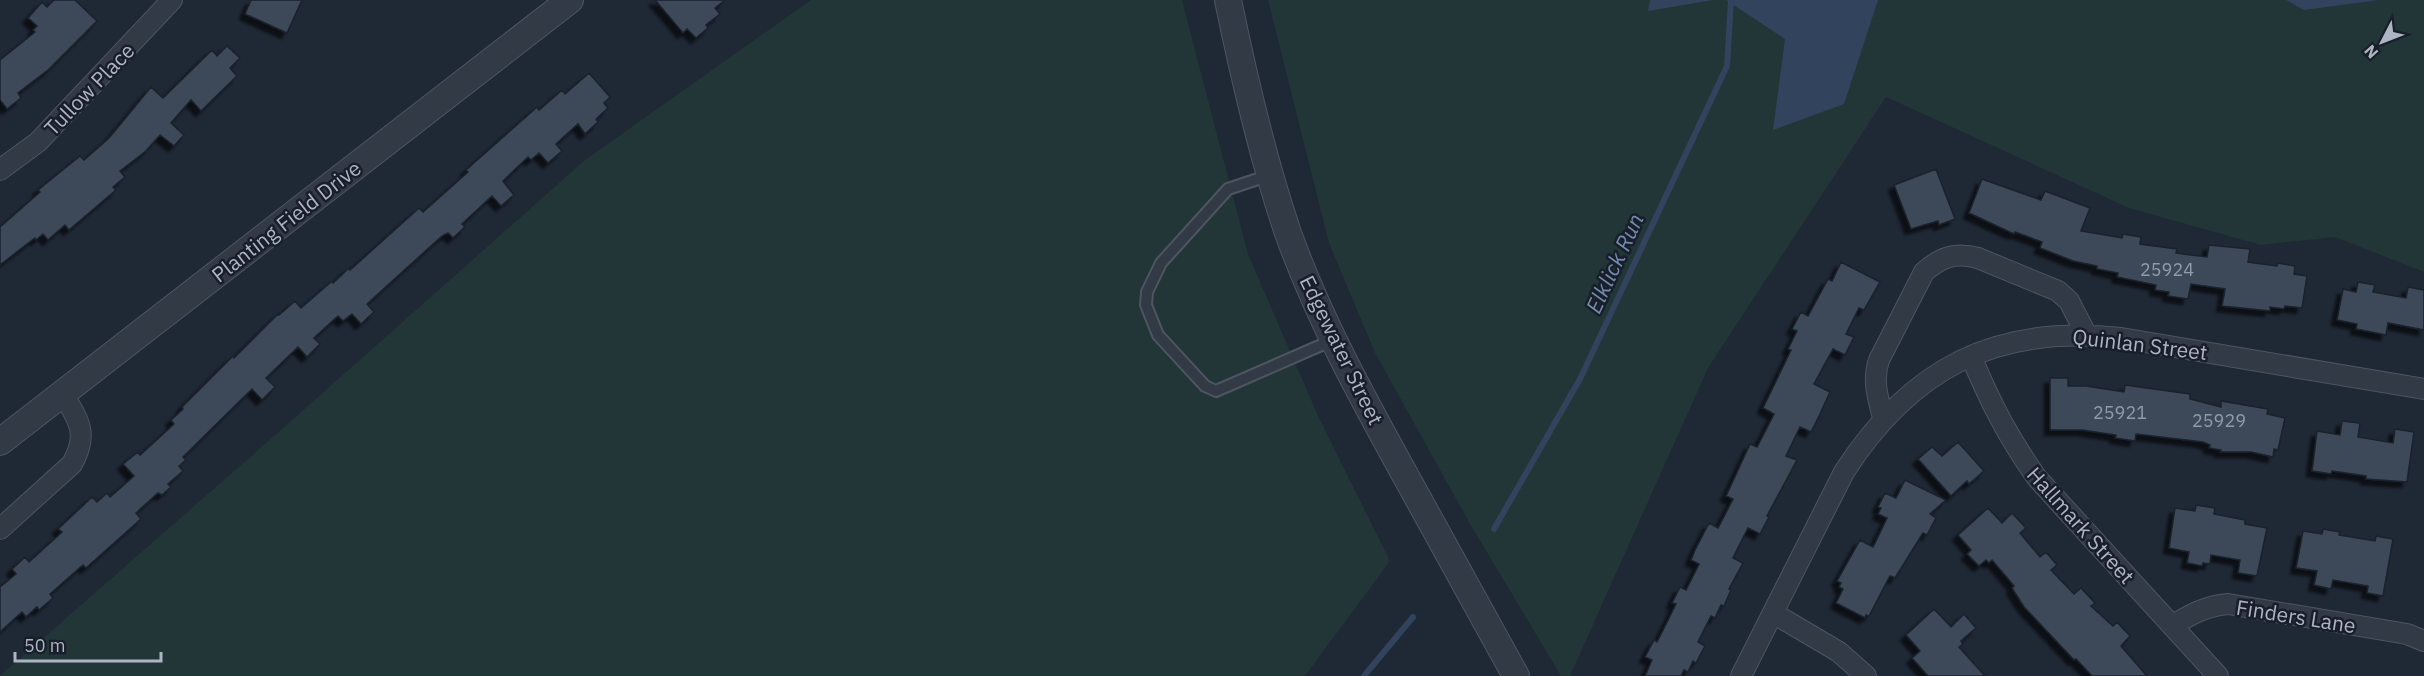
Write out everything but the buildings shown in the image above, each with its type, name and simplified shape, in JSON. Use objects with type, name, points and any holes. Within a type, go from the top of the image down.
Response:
[{"type":"street","name":"Tullow Place","points":[[0,170],[38,142],[172,0]]},
{"type":"street","name":"Planting Field Drive","points":[[0,442],[570,0]]},
{"type":"street","name":"Edgewater Street","points":[[1228,0],[1246,87],[1270,176],[1288,233],[1333,340],[1359,392],[1516,676]]},
{"type":"street","points":[[1883,418],[1875,385],[1880,360],[1924,273],[1936,261],[1950,255],[1978,258],[2058,291],[2070,301],[2086,334]]},
{"type":"street","name":"Quinlan Street","points":[[1741,676],[1844,472],[1864,441],[1883,418],[1908,394],[1931,378],[1971,356],[2006,343],[2042,336],[2086,334],[2424,389]]},
{"type":"street","name":"Hallmark Street","points":[[1971,356],[1994,411],[2012,443],[2037,478],[2218,676]]},
{"type":"street","points":[[0,529],[72,464],[80,452],[82,436],[79,422],[63,394]]},
{"type":"street","name":"Finders Lane","points":[[2172,626],[2193,612],[2211,606],[2228,604],[2407,634],[2424,641]]},
{"type":"street","points":[[1773,613],[1839,652],[1866,676]]},
{"type":"lane","points":[[1270,176],[1228,189],[1161,263],[1147,292],[1146,305],[1151,321],[1158,335],[1205,386],[1216,391],[1333,340]]},
{"type":"shaded area","points":[[811,0],[1182,0],[1248,254],[1319,418],[1390,561],[1305,676],[0,676],[585,160]]},
{"type":"shaded area","points":[[1268,0],[2424,0],[2424,272],[2335,237],[2261,245],[2129,208],[1886,97],[1708,368],[1570,676],[1561,676],[1470,524],[1375,353],[1329,243]]},
{"type":"water","points":[[1650,0],[1713,0],[1648,11]]},
{"type":"water","points":[[1726,0],[1878,0],[1844,104],[1773,130],[1785,39]]},
{"type":"water","points":[[2286,0],[2379,0],[2304,10]]},
{"type":"waterway","name":"Elklick Run","points":[[1494,529],[1580,379],[1727,66],[1731,0]]},
{"type":"waterway","name":"Elklick Run","points":[[1364,676],[1413,617]]}]
